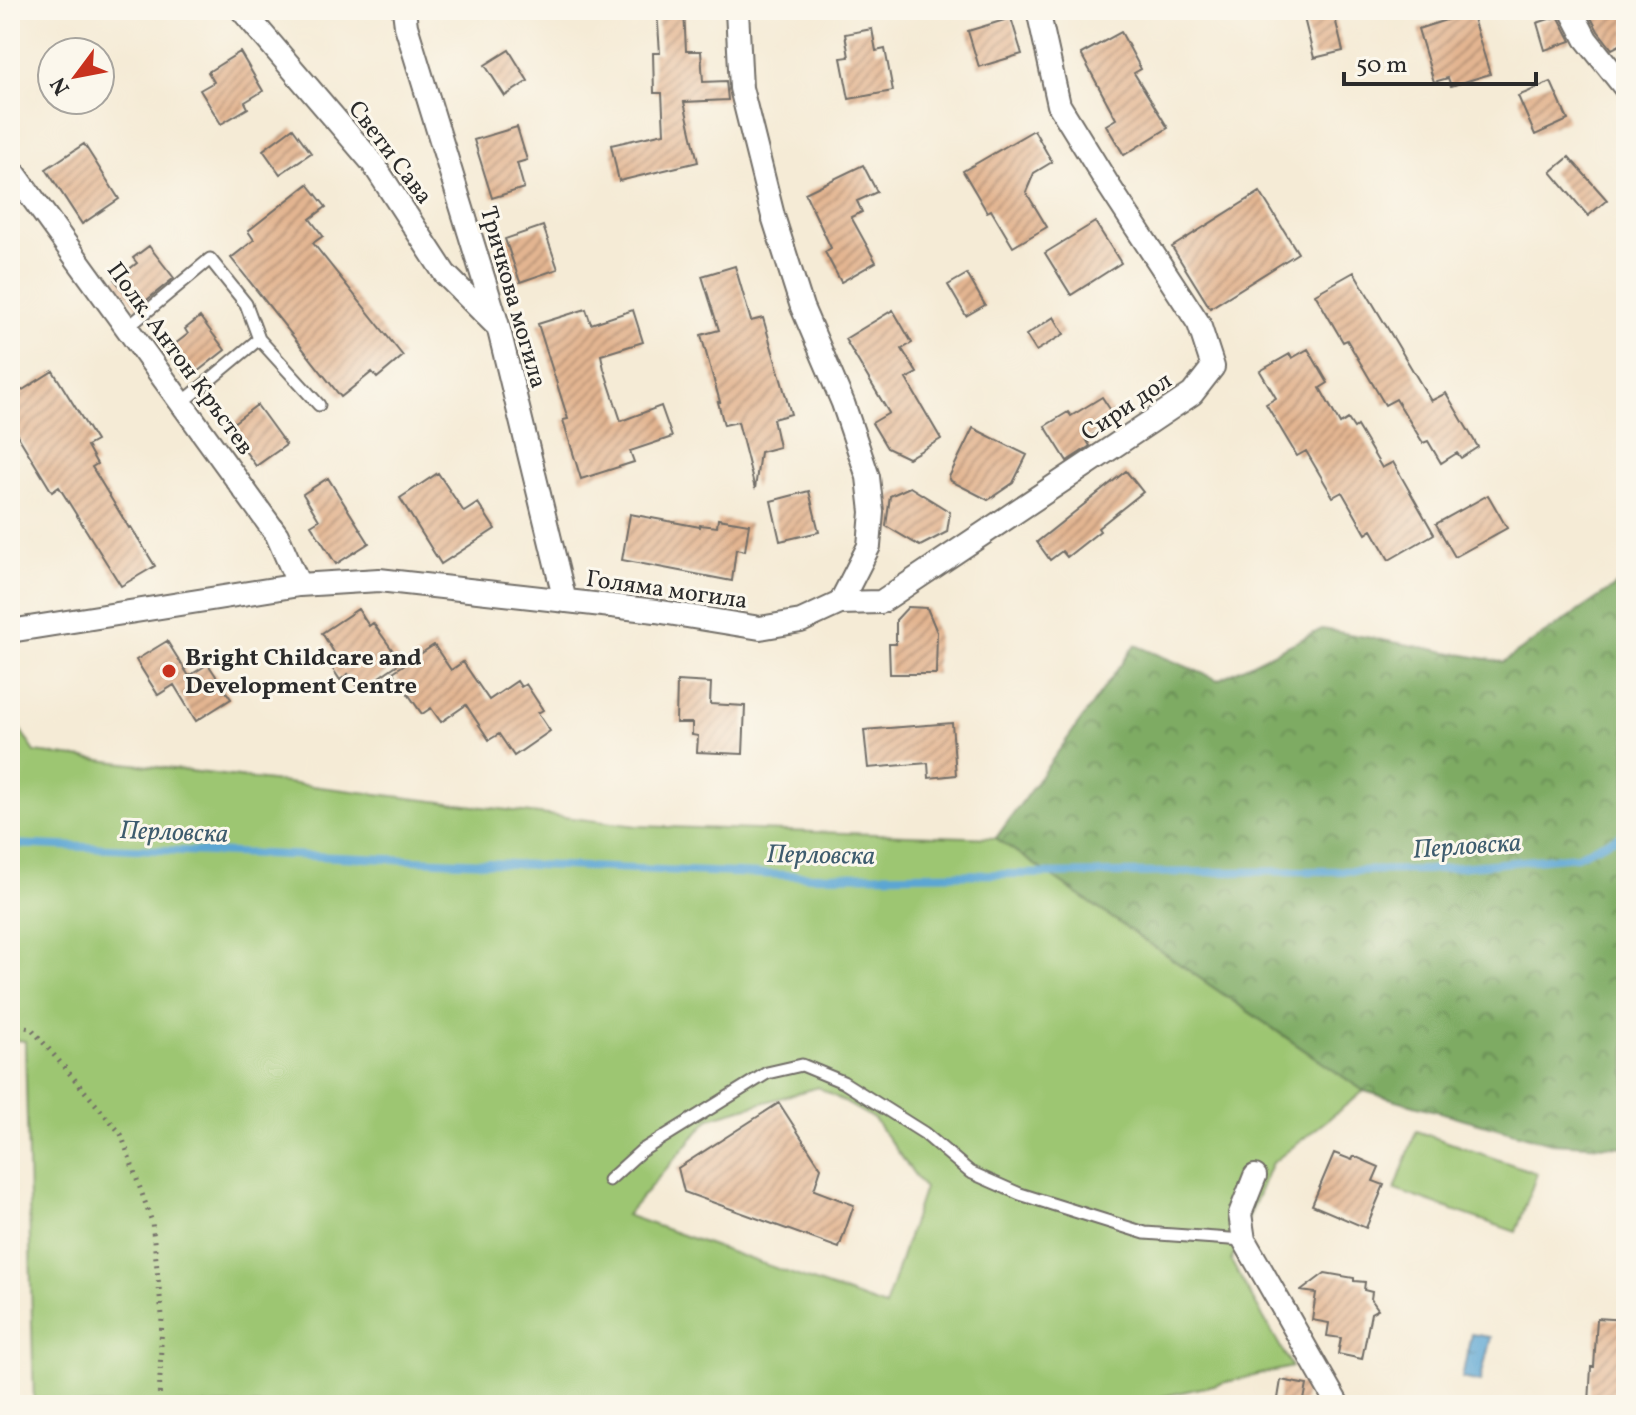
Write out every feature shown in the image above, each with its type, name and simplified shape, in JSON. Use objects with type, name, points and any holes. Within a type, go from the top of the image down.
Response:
[{"type":"street","name":"Свети Сава","points":[[242,10],[372,162],[445,274],[498,326]]},
{"type":"street","name":"Тричкова могила","points":[[404,10],[406,26],[498,326],[565,601]]},
{"type":"street","points":[[737,10],[741,88],[773,216],[802,307],[843,403],[868,477],[872,512],[869,546],[840,603]]},
{"type":"street","name":"Сири дол","points":[[840,603],[881,602],[1192,394],[1213,367],[1199,324],[1059,105],[1038,10]]},
{"type":"street","points":[[1571,10],[1586,39],[1626,89]]},
{"type":"street","name":"Полк. Антон Кръстев","points":[[10,167],[277,535],[299,585]]},
{"type":"street","name":"Голяма могила","points":[[10,631],[299,585],[379,580],[656,611],[760,628],[801,621],[840,603]]},
{"type":"street","points":[[1255,1176],[1240,1214],[1244,1240],[1338,1405]]},
{"type":"lane","points":[[127,328],[210,259],[246,304],[259,339],[319,405]]},
{"type":"lane","points":[[182,403],[259,339]]},
{"type":"lane","points":[[609,1180],[641,1151],[767,1073],[802,1065],[843,1082],[924,1133],[970,1172],[1020,1194],[1145,1233],[1244,1240]]},
{"type":"path","points":[[10,1025],[31,1028],[121,1134],[152,1222],[162,1315],[159,1405]]},
{"type":"green space","points":[[1626,579],[1626,1147],[1551,1143],[1364,1091],[996,838],[1135,645],[1218,680],[1322,629],[1503,662]]},
{"type":"green space","points":[[10,714],[35,752],[637,826],[996,838],[1364,1091],[1271,1164],[1231,1261],[1292,1367],[1126,1405],[34,1405],[25,1041],[10,1039]],"holes":[[[818,1087],[874,1119],[924,1188],[885,1307],[626,1215],[710,1118]]]},
{"type":"green space","points":[[1416,1131],[1537,1173],[1516,1232],[1395,1190]]},
{"type":"water","points":[[1471,1334],[1491,1337],[1480,1382],[1462,1378]]},
{"type":"building","points":[[657,10],[684,10],[686,51],[701,51],[703,82],[726,81],[728,100],[684,102],[698,162],[619,181],[611,145],[664,133],[662,93],[654,93],[653,53],[660,53]]},
{"type":"building","points":[[1302,10],[1333,10],[1343,51],[1314,58]]},
{"type":"building","points":[[1587,10],[1626,10],[1626,42],[1612,49]]},
{"type":"building","points":[[1471,12],[1490,74],[1451,86],[1448,78],[1434,82],[1418,29]]},
{"type":"building","points":[[1558,16],[1571,41],[1545,50],[1537,23]]},
{"type":"building","points":[[1011,18],[1022,54],[979,67],[968,31]]},
{"type":"building","points":[[872,29],[876,51],[885,49],[893,91],[849,99],[841,58],[849,57],[845,34]]},
{"type":"building","points":[[1121,32],[1141,69],[1134,73],[1168,128],[1124,155],[1106,125],[1116,119],[1081,54]]},
{"type":"building","points":[[509,50],[528,81],[505,96],[485,65]]},
{"type":"building","points":[[240,52],[263,91],[245,102],[248,108],[221,124],[200,90],[214,82],[208,72]]},
{"type":"building","points":[[1551,82],[1568,120],[1535,135],[1518,96]]},
{"type":"building","points":[[517,127],[527,160],[517,163],[524,188],[492,198],[474,140]]},
{"type":"building","points":[[293,128],[311,153],[280,174],[263,150]]},
{"type":"building","points":[[1034,130],[1052,162],[1034,173],[1026,192],[1047,227],[1013,247],[991,210],[987,212],[963,171]]},
{"type":"building","points":[[84,144],[119,199],[82,224],[46,169]]},
{"type":"building","points":[[1569,157],[1607,200],[1588,216],[1551,172]]},
{"type":"building","points":[[863,165],[877,192],[857,201],[862,212],[851,217],[876,262],[841,282],[825,252],[831,248],[805,193]]},
{"type":"building","points":[[308,184],[326,207],[310,219],[323,236],[313,243],[403,356],[377,378],[372,372],[341,397],[231,258],[254,240],[248,231]]},
{"type":"building","points":[[1260,192],[1298,253],[1210,308],[1172,247]]},
{"type":"building","points":[[1095,222],[1121,263],[1071,295],[1045,253]]},
{"type":"building","points":[[543,226],[558,269],[520,282],[505,239]]},
{"type":"building","points":[[149,246],[174,278],[137,308],[115,280],[137,263],[133,258]]},
{"type":"building","points":[[735,266],[751,321],[763,318],[791,414],[773,419],[779,447],[760,452],[755,489],[738,422],[724,425],[701,335],[719,330],[702,276]]},
{"type":"building","points":[[1354,272],[1431,401],[1446,393],[1478,447],[1461,458],[1457,453],[1441,463],[1428,441],[1423,443],[1396,399],[1385,405],[1347,340],[1343,342],[1315,294]]},
{"type":"building","points":[[967,274],[985,305],[966,316],[948,285]]},
{"type":"building","points":[[586,309],[591,324],[633,310],[643,342],[601,355],[604,369],[621,421],[661,406],[672,437],[630,451],[634,462],[581,479],[563,420],[568,419],[538,324]]},
{"type":"building","points":[[893,310],[912,343],[902,349],[917,373],[906,379],[941,439],[908,458],[887,448],[872,423],[889,413],[845,339]]},
{"type":"building","points":[[200,317],[225,350],[188,379],[166,351],[188,334],[185,329]]},
{"type":"building","points":[[1054,317],[1064,334],[1036,351],[1026,335]]},
{"type":"building","points":[[1308,349],[1328,383],[1320,388],[1340,424],[1348,419],[1354,428],[1357,426],[1382,468],[1393,462],[1434,534],[1389,560],[1372,530],[1366,534],[1342,492],[1333,497],[1306,451],[1297,456],[1266,404],[1276,398],[1260,371],[1290,354],[1292,358]]},
{"type":"building","points":[[53,371],[96,441],[87,446],[97,464],[92,467],[155,566],[121,586],[59,487],[52,492],[10,423],[10,398]]},
{"type":"building","points":[[1102,397],[1117,420],[1086,439],[1090,446],[1067,461],[1045,426],[1068,412],[1071,416]]},
{"type":"building","points":[[257,405],[286,445],[256,466],[228,427]]},
{"type":"building","points":[[973,428],[1027,455],[1013,483],[988,500],[951,481],[949,477]]},
{"type":"building","points":[[1126,471],[1143,492],[1067,557],[1062,551],[1050,560],[1037,542]]},
{"type":"building","points":[[438,473],[464,512],[478,503],[495,529],[441,564],[400,498]]},
{"type":"building","points":[[328,478],[369,543],[336,564],[311,525],[319,520],[303,494]]},
{"type":"building","points":[[910,487],[950,512],[947,532],[920,546],[886,526],[890,496]]},
{"type":"building","points":[[809,491],[819,532],[780,541],[771,501]]},
{"type":"building","points":[[1488,495],[1507,528],[1455,557],[1436,524]]},
{"type":"building","points":[[630,514],[700,527],[717,527],[718,519],[749,524],[745,551],[736,549],[732,581],[622,560]]},
{"type":"building","points":[[908,607],[927,608],[937,632],[936,674],[890,674],[889,644],[896,644],[896,620]]},
{"type":"building","points":[[358,609],[369,626],[373,623],[401,662],[360,690],[348,674],[340,680],[327,660],[335,654],[322,633]]},
{"type":"building","points":[[167,641],[189,676],[208,664],[231,699],[196,721],[174,685],[158,695],[136,660]]},
{"type":"building","points":[[434,645],[451,670],[463,662],[489,700],[517,681],[521,687],[526,684],[543,710],[538,713],[550,731],[514,756],[499,734],[489,740],[466,705],[441,722],[431,708],[422,714],[393,672]]},
{"type":"building","points":[[677,681],[711,683],[710,704],[745,706],[743,754],[697,752],[698,736],[692,735],[692,723],[676,723]]},
{"type":"building","points":[[952,723],[956,775],[929,778],[928,763],[868,768],[864,730]]},
{"type":"building","points":[[779,1103],[821,1168],[814,1190],[854,1205],[839,1248],[684,1192],[678,1168]]},
{"type":"building","points":[[1334,1153],[1352,1160],[1354,1156],[1379,1167],[1373,1181],[1384,1185],[1366,1228],[1312,1205]]},
{"type":"building","points":[[1325,1273],[1365,1282],[1364,1290],[1372,1292],[1371,1299],[1378,1309],[1371,1313],[1362,1359],[1338,1354],[1341,1338],[1327,1336],[1329,1323],[1312,1320],[1316,1293],[1301,1291]]},
{"type":"building","points":[[1597,1318],[1626,1320],[1626,1405],[1589,1404]]},
{"type":"building","points":[[1281,1380],[1307,1385],[1303,1405],[1277,1405]]},
{"type":"waterway","name":"Перловска","points":[[10,844],[812,876],[1427,870],[1577,856],[1626,833]]},
{"type":"place","name":"Bright Childcare and Development Centre","points":[[169,671]]}]
